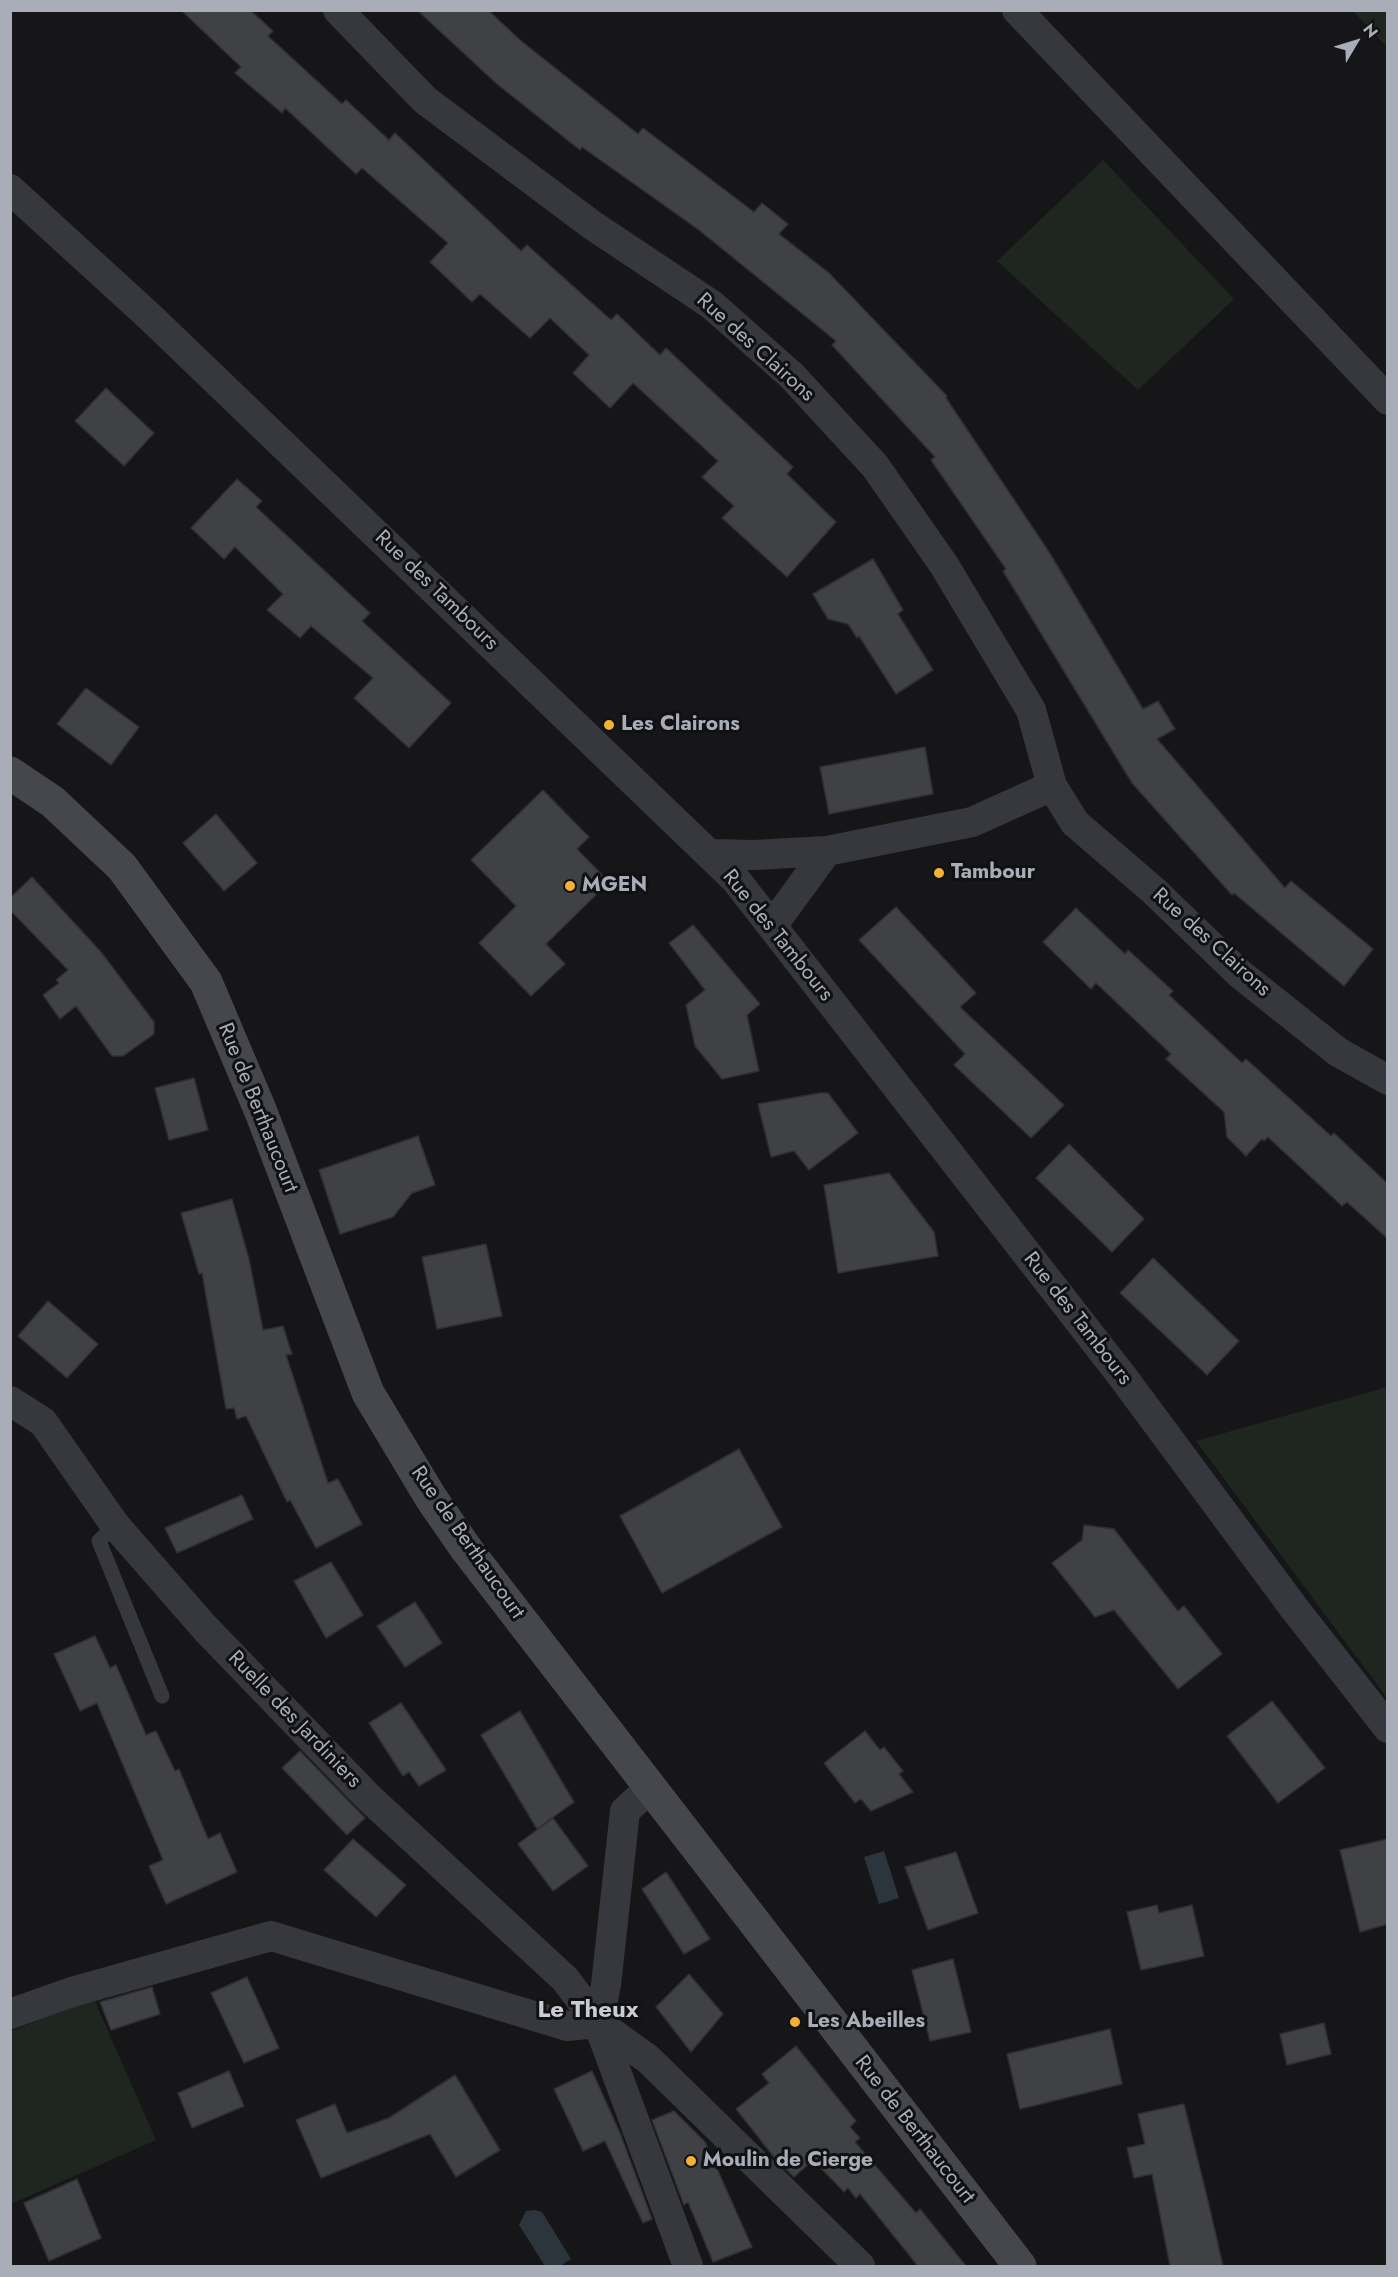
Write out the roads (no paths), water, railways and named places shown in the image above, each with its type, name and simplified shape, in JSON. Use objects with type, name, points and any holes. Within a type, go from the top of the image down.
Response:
[{"type":"main road","name":"Rue de Berthaucourt","points":[[10,773],[53,802],[122,867],[206,981],[261,1112],[368,1393],[431,1498],[467,1550],[1020,2266]]},
{"type":"street","name":"Rue des Clairons","points":[[338,10],[425,100],[592,225],[712,304],[792,376],[875,466],[944,565],[1031,710],[1052,786],[1075,823],[1154,891],[1240,974],[1338,1052],[1388,1080]]},
{"type":"street","points":[[1017,10],[1388,400]]},
{"type":"street","name":"Rue des Tambours","points":[[10,189],[150,317],[736,880],[1122,1376],[1294,1608],[1388,1728]]},
{"type":"street","points":[[710,855],[827,851],[972,822],[1052,786]]},
{"type":"street","points":[[772,926],[827,851]]},
{"type":"street","name":"Ruelle des Jardiniers","points":[[10,1401],[43,1422],[115,1525],[205,1628],[368,1797],[565,1979],[598,2023]]},
{"type":"street","points":[[650,1788],[625,1811],[606,1985],[598,2023],[688,2266]]},
{"type":"street","points":[[10,2014],[72,1992],[271,1936],[567,2026],[598,2023],[648,2059],[860,2266]]},
{"type":"lane","points":[[115,1525],[99,1541],[162,1696]]},
{"type":"place","name":"Les Clairons","points":[[609,725]]},
{"type":"place","name":"Tambour","points":[[939,873]]},
{"type":"place","name":"MGEN","points":[[570,886]]},
{"type":"place","name":"Les Abeilles","points":[[795,2022]]},
{"type":"place","name":"Moulin de Cierge","points":[[691,2161]]},
{"type":"district","name":"Le Theux","points":[[588,2011]]}]
